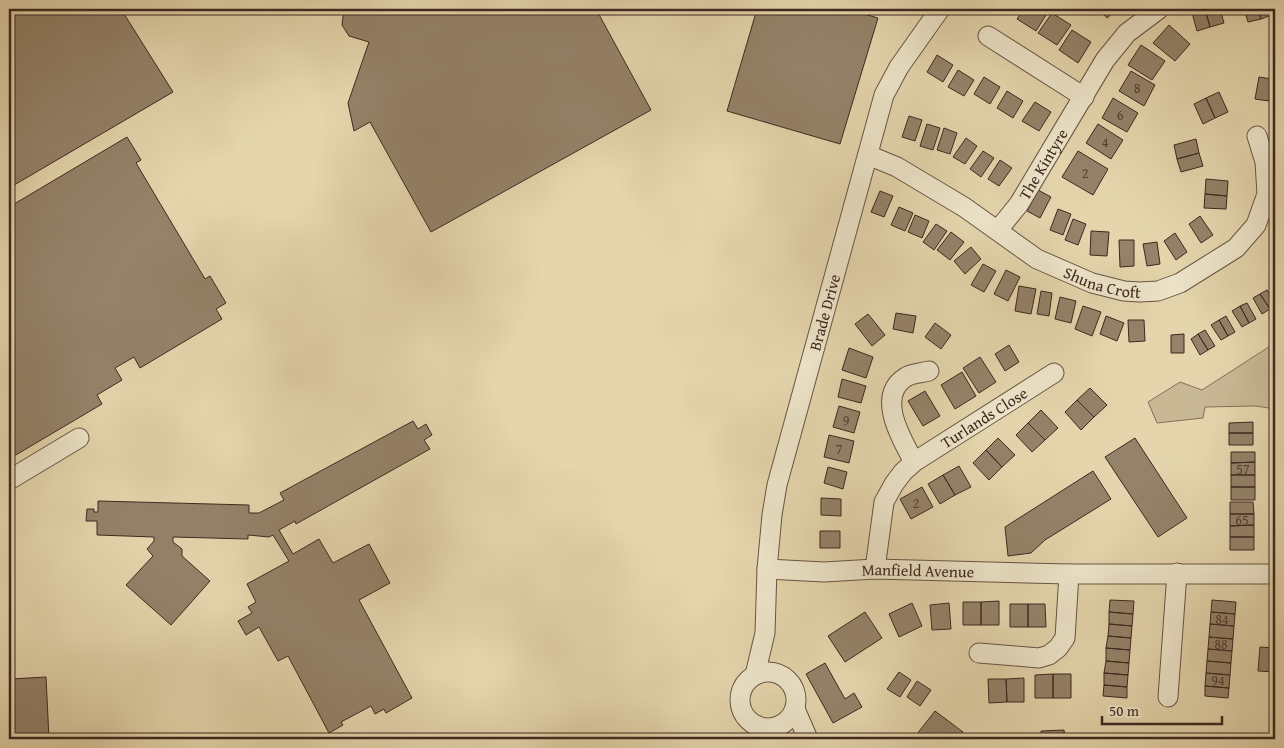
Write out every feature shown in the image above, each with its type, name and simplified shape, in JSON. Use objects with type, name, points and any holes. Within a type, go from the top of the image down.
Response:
[{"type":"street","name":"Brade Drive","points":[[763,673],[767,569],[772,516],[783,461],[884,95],[899,67],[940,9]]},
{"type":"street","name":"The Kintyre","points":[[998,230],[1019,204],[1105,60],[1127,33],[1159,9]]},
{"type":"street","points":[[988,36],[1084,96]]},
{"type":"street","name":"Shuna Croft","points":[[868,155],[897,168],[964,207],[1038,259],[1092,283],[1124,291],[1140,292],[1158,290],[1180,283],[1236,248],[1256,225],[1267,194],[1265,162],[1256,136]]},
{"type":"street","points":[[914,462],[897,430],[892,412],[893,396],[899,382],[908,376],[929,371]]},
{"type":"street","name":"Turlands Close","points":[[875,569],[884,502],[902,472],[914,462],[1054,372]]},
{"type":"street","points":[[9,480],[79,438]]},
{"type":"street","name":"Manfield Avenue","points":[[767,569],[824,572],[875,569],[1069,574],[1275,574]]},
{"type":"street","points":[[1168,697],[1177,573]]},
{"type":"street","points":[[979,653],[1038,658],[1049,655],[1058,648],[1065,638],[1069,574]]},
{"type":"street","points":[[763,673],[783,676],[791,683],[796,700],[789,717],[772,728],[760,728],[747,720],[741,712],[739,703],[741,689],[747,680],[763,673]]},
{"type":"street","points":[[789,717],[799,739]]},
{"type":"street","points":[[789,717],[808,739]]},
{"type":"shaded area","points":[[1275,343],[1275,387],[1270,388],[1272,398],[1275,399],[1275,409],[1256,406],[1205,407],[1203,418],[1157,423],[1148,402],[1180,382],[1202,390]]},
{"type":"building","points":[[22,9],[121,9],[173,92],[9,188],[9,17]]},
{"type":"building","points":[[344,9],[596,9],[651,110],[431,232],[370,122],[354,131],[348,103],[369,42],[349,36],[342,25]]},
{"type":"building","points":[[757,9],[847,9],[878,18],[840,144],[727,111]]},
{"type":"building","points":[[1024,9],[1043,9],[1048,12],[1036,31],[1017,19]]},
{"type":"building","points":[[1099,9],[1117,9],[1107,18]]},
{"type":"building","points":[[1191,9],[1205,9],[1210,27],[1197,31]]},
{"type":"building","points":[[1205,9],[1220,9],[1224,23],[1210,27]]},
{"type":"building","points":[[1244,9],[1258,9],[1261,19],[1248,22]]},
{"type":"building","points":[[1258,9],[1273,9],[1274,14],[1261,19]]},
{"type":"building","points":[[1052,13],[1071,25],[1057,45],[1038,33]]},
{"type":"building","points":[[1169,25],[1190,44],[1175,61],[1153,43]]},
{"type":"building","points":[[1072,30],[1091,42],[1078,63],[1059,50]]},
{"type":"building","points":[[1141,45],[1165,61],[1152,80],[1128,65]]},
{"type":"building","points":[[937,55],[953,65],[943,82],[927,72]]},
{"type":"building","points":[[958,70],[974,80],[964,96],[948,87]]},
{"type":"building","points":[[1131,71],[1155,85],[1144,106],[1119,91]]},
{"type":"building","points":[[984,77],[1000,87],[990,104],[974,94]]},
{"type":"building","points":[[1259,77],[1272,79],[1269,101],[1255,99]]},
{"type":"building","points":[[1272,79],[1275,79],[1275,102],[1269,101]]},
{"type":"building","points":[[1007,91],[1023,101],[1013,118],[997,108]]},
{"type":"building","points":[[1219,92],[1228,112],[1215,118],[1206,98]]},
{"type":"building","points":[[1113,98],[1138,113],[1127,132],[1102,118]]},
{"type":"building","points":[[1206,98],[1215,118],[1203,124],[1194,104]]},
{"type":"building","points":[[1035,102],[1051,112],[1039,131],[1022,121]]},
{"type":"building","points":[[909,116],[922,120],[915,141],[902,137]]},
{"type":"building","points":[[927,124],[940,128],[933,150],[920,146]]},
{"type":"building","points":[[1098,124],[1123,140],[1111,159],[1086,143]]},
{"type":"building","points":[[944,128],[957,133],[950,154],[937,150]]},
{"type":"building","points":[[127,137],[141,160],[136,163],[205,279],[210,276],[226,303],[216,309],[222,319],[140,368],[134,357],[115,368],[122,380],[97,395],[102,404],[9,459],[9,207]]},
{"type":"building","points":[[966,138],[977,146],[965,164],[953,157]]},
{"type":"building","points":[[1196,139],[1199,153],[1177,159],[1174,145]]},
{"type":"building","points":[[983,151],[994,158],[981,177],[970,169]]},
{"type":"building","points":[[1078,151],[1108,169],[1093,195],[1062,177]]},
{"type":"building","points":[[1199,153],[1203,166],[1181,172],[1177,159]]},
{"type":"building","points":[[1000,160],[1012,168],[999,186],[988,179]]},
{"type":"building","points":[[1206,179],[1228,181],[1227,196],[1205,194]]},
{"type":"building","points":[[1038,190],[1051,197],[1040,218],[1027,211]]},
{"type":"building","points":[[880,191],[893,196],[884,217],[871,212]]},
{"type":"building","points":[[1205,194],[1227,196],[1226,209],[1204,208]]},
{"type":"building","points":[[899,207],[913,213],[905,231],[891,225]]},
{"type":"building","points":[[1058,209],[1071,214],[1063,235],[1050,230]]},
{"type":"building","points":[[915,215],[929,221],[922,238],[908,232]]},
{"type":"building","points":[[1200,216],[1213,235],[1201,243],[1189,224]]},
{"type":"building","points":[[1073,219],[1086,224],[1078,245],[1065,240]]},
{"type":"building","points":[[936,224],[947,231],[934,250],[923,242]]},
{"type":"building","points":[[1091,231],[1109,232],[1107,256],[1090,255]]},
{"type":"building","points":[[951,232],[964,242],[950,260],[937,250]]},
{"type":"building","points":[[1175,233],[1187,252],[1176,260],[1164,241]]},
{"type":"building","points":[[1119,240],[1134,240],[1134,266],[1120,267]]},
{"type":"building","points":[[1157,242],[1160,264],[1147,266],[1143,244]]},
{"type":"building","points":[[971,247],[981,259],[965,274],[954,261]]},
{"type":"building","points":[[983,264],[996,271],[984,292],[971,285]]},
{"type":"building","points":[[1006,270],[1020,277],[1008,301],[994,294]]},
{"type":"building","points":[[1019,286],[1036,289],[1031,314],[1015,311]]},
{"type":"building","points":[[1267,290],[1275,303],[1275,306],[1270,309],[1260,294]]},
{"type":"building","points":[[1041,291],[1052,293],[1049,316],[1037,314]]},
{"type":"building","points":[[1260,294],[1270,309],[1262,314],[1253,298]]},
{"type":"building","points":[[1060,297],[1076,301],[1071,323],[1055,319]]},
{"type":"building","points":[[1247,303],[1256,319],[1249,323],[1240,306]]},
{"type":"building","points":[[1083,306],[1101,312],[1092,336],[1075,329]]},
{"type":"building","points":[[1240,306],[1249,323],[1242,327],[1232,311]]},
{"type":"building","points":[[896,313],[916,316],[913,333],[893,329]]},
{"type":"building","points":[[868,314],[885,335],[872,346],[855,324]]},
{"type":"building","points":[[1106,316],[1124,323],[1117,341],[1100,334]]},
{"type":"building","points":[[1226,316],[1235,332],[1228,336],[1219,320]]},
{"type":"building","points":[[1128,320],[1144,320],[1145,341],[1129,342]]},
{"type":"building","points":[[1219,320],[1228,336],[1221,340],[1211,325]]},
{"type":"building","points":[[935,323],[951,335],[941,349],[925,337]]},
{"type":"building","points":[[1205,330],[1215,346],[1208,350],[1198,334]]},
{"type":"building","points":[[1184,334],[1184,353],[1171,353],[1171,335]]},
{"type":"building","points":[[1198,334],[1208,350],[1200,355],[1191,339]]},
{"type":"building","points":[[1009,345],[1019,362],[1005,371],[995,354]]},
{"type":"building","points":[[849,348],[873,357],[866,378],[842,370]]},
{"type":"building","points":[[980,357],[996,382],[979,393],[963,368]]},
{"type":"building","points":[[962,372],[976,396],[955,409],[941,385]]},
{"type":"building","points":[[842,379],[866,386],[861,403],[838,397]]},
{"type":"building","points":[[1090,388],[1107,405],[1094,417],[1077,400]]},
{"type":"building","points":[[925,391],[940,416],[923,426],[908,401]]},
{"type":"building","points":[[1077,400],[1094,417],[1081,430],[1065,412]]},
{"type":"building","points":[[839,406],[860,412],[854,433],[833,427]]},
{"type":"building","points":[[1041,410],[1058,428],[1045,440],[1028,423]]},
{"type":"building","points":[[413,421],[418,429],[426,424],[432,435],[424,440],[430,449],[296,524],[295,521],[279,530],[293,554],[319,539],[333,563],[369,544],[390,583],[359,600],[412,698],[386,713],[384,709],[375,714],[371,706],[341,722],[343,725],[329,733],[288,656],[278,661],[259,627],[246,635],[238,621],[252,613],[248,607],[256,602],[247,584],[289,561],[273,535],[269,537],[248,535],[248,539],[173,537],[173,542],[182,549],[182,556],[210,581],[171,625],[126,585],[153,556],[147,549],[154,541],[154,537],[97,535],[97,521],[86,521],[87,509],[94,509],[94,512],[98,512],[98,501],[249,505],[249,513],[259,513],[284,500],[280,493]]},
{"type":"building","points":[[1253,422],[1253,433],[1229,433],[1229,423]]},
{"type":"building","points":[[1028,423],[1045,440],[1032,452],[1016,435]]},
{"type":"building","points":[[1229,433],[1253,433],[1253,445],[1229,445]]},
{"type":"building","points":[[829,435],[854,441],[849,463],[824,457]]},
{"type":"building","points":[[998,438],[1015,455],[1002,467],[986,450]]},
{"type":"building","points":[[1135,438],[1187,518],[1158,537],[1105,457]]},
{"type":"building","points":[[986,450],[1002,467],[989,480],[973,463]]},
{"type":"building","points":[[1231,452],[1255,452],[1255,462],[1231,463]]},
{"type":"building","points":[[1255,462],[1255,475],[1231,475],[1231,463]]},
{"type":"building","points":[[959,466],[971,487],[955,495],[943,475]]},
{"type":"building","points":[[828,467],[847,472],[843,489],[824,483]]},
{"type":"building","points":[[1093,471],[1111,499],[1045,540],[1031,553],[1008,556],[1005,527]]},
{"type":"building","points":[[943,475],[955,495],[940,504],[928,484]]},
{"type":"building","points":[[1231,475],[1255,475],[1255,487],[1231,487]]},
{"type":"building","points":[[922,487],[933,507],[911,519],[900,499]]},
{"type":"building","points":[[1231,487],[1255,487],[1255,500],[1231,500]]},
{"type":"building","points":[[821,498],[841,499],[841,516],[821,515]]},
{"type":"building","points":[[1230,502],[1253,502],[1254,514],[1230,514]]},
{"type":"building","points":[[1230,514],[1254,514],[1254,525],[1230,526]]},
{"type":"building","points":[[1254,525],[1254,537],[1230,537],[1230,526]]},
{"type":"building","points":[[820,531],[840,531],[840,548],[820,548]]},
{"type":"building","points":[[1230,537],[1254,537],[1254,550],[1230,550]]},
{"type":"building","points":[[1110,600],[1134,601],[1133,614],[1109,612]]},
{"type":"building","points":[[1212,600],[1236,602],[1235,614],[1211,612]]},
{"type":"building","points":[[999,601],[999,625],[981,625],[981,602]]},
{"type":"building","points":[[963,602],[981,602],[981,625],[963,625]]},
{"type":"building","points":[[912,603],[922,626],[899,637],[889,614]]},
{"type":"building","points":[[949,603],[951,629],[932,630],[930,605]]},
{"type":"building","points":[[1010,604],[1028,604],[1028,627],[1010,627]]},
{"type":"building","points":[[1028,604],[1045,604],[1046,627],[1028,627]]},
{"type":"building","points":[[865,612],[882,638],[845,662],[828,636]]},
{"type":"building","points":[[1109,612],[1133,614],[1132,626],[1109,624]]},
{"type":"building","points":[[1211,612],[1235,614],[1234,626],[1210,624]]},
{"type":"building","points":[[1109,624],[1132,626],[1131,638],[1108,636]]},
{"type":"building","points":[[1210,624],[1234,626],[1233,639],[1209,637]]},
{"type":"building","points":[[1108,636],[1131,638],[1130,650],[1106,648]]},
{"type":"building","points":[[1209,637],[1233,639],[1232,651],[1208,649]]},
{"type":"building","points":[[1260,647],[1275,648],[1275,672],[1258,671]]},
{"type":"building","points":[[1106,648],[1130,650],[1129,663],[1106,661]]},
{"type":"building","points":[[1208,649],[1232,651],[1231,663],[1207,661]]},
{"type":"building","points":[[9,651],[11,679],[46,677],[49,739],[9,739]]},
{"type":"building","points":[[1106,661],[1129,663],[1128,675],[1104,673]]},
{"type":"building","points":[[1207,661],[1231,663],[1230,675],[1206,673]]},
{"type":"building","points":[[825,663],[845,699],[854,693],[862,707],[833,723],[806,674]]},
{"type":"building","points":[[899,672],[911,680],[900,697],[887,689]]},
{"type":"building","points":[[1104,673],[1128,675],[1127,687],[1104,685]]},
{"type":"building","points":[[1206,673],[1230,675],[1229,688],[1205,686]]},
{"type":"building","points":[[1053,674],[1053,698],[1035,698],[1035,675]]},
{"type":"building","points":[[1053,674],[1071,674],[1071,698],[1053,698]]},
{"type":"building","points":[[1024,678],[1024,702],[1007,702],[1006,679]]},
{"type":"building","points":[[988,679],[1006,679],[1007,702],[989,703]]},
{"type":"building","points":[[917,681],[931,690],[920,706],[907,697]]},
{"type":"building","points":[[1104,685],[1127,687],[1127,698],[1103,696]]},
{"type":"building","points":[[1205,686],[1229,688],[1228,698],[1205,696]]},
{"type":"building","points":[[935,711],[963,732],[957,739],[913,739]]},
{"type":"building","points":[[1064,730],[1065,739],[1041,739],[1041,731]]}]
